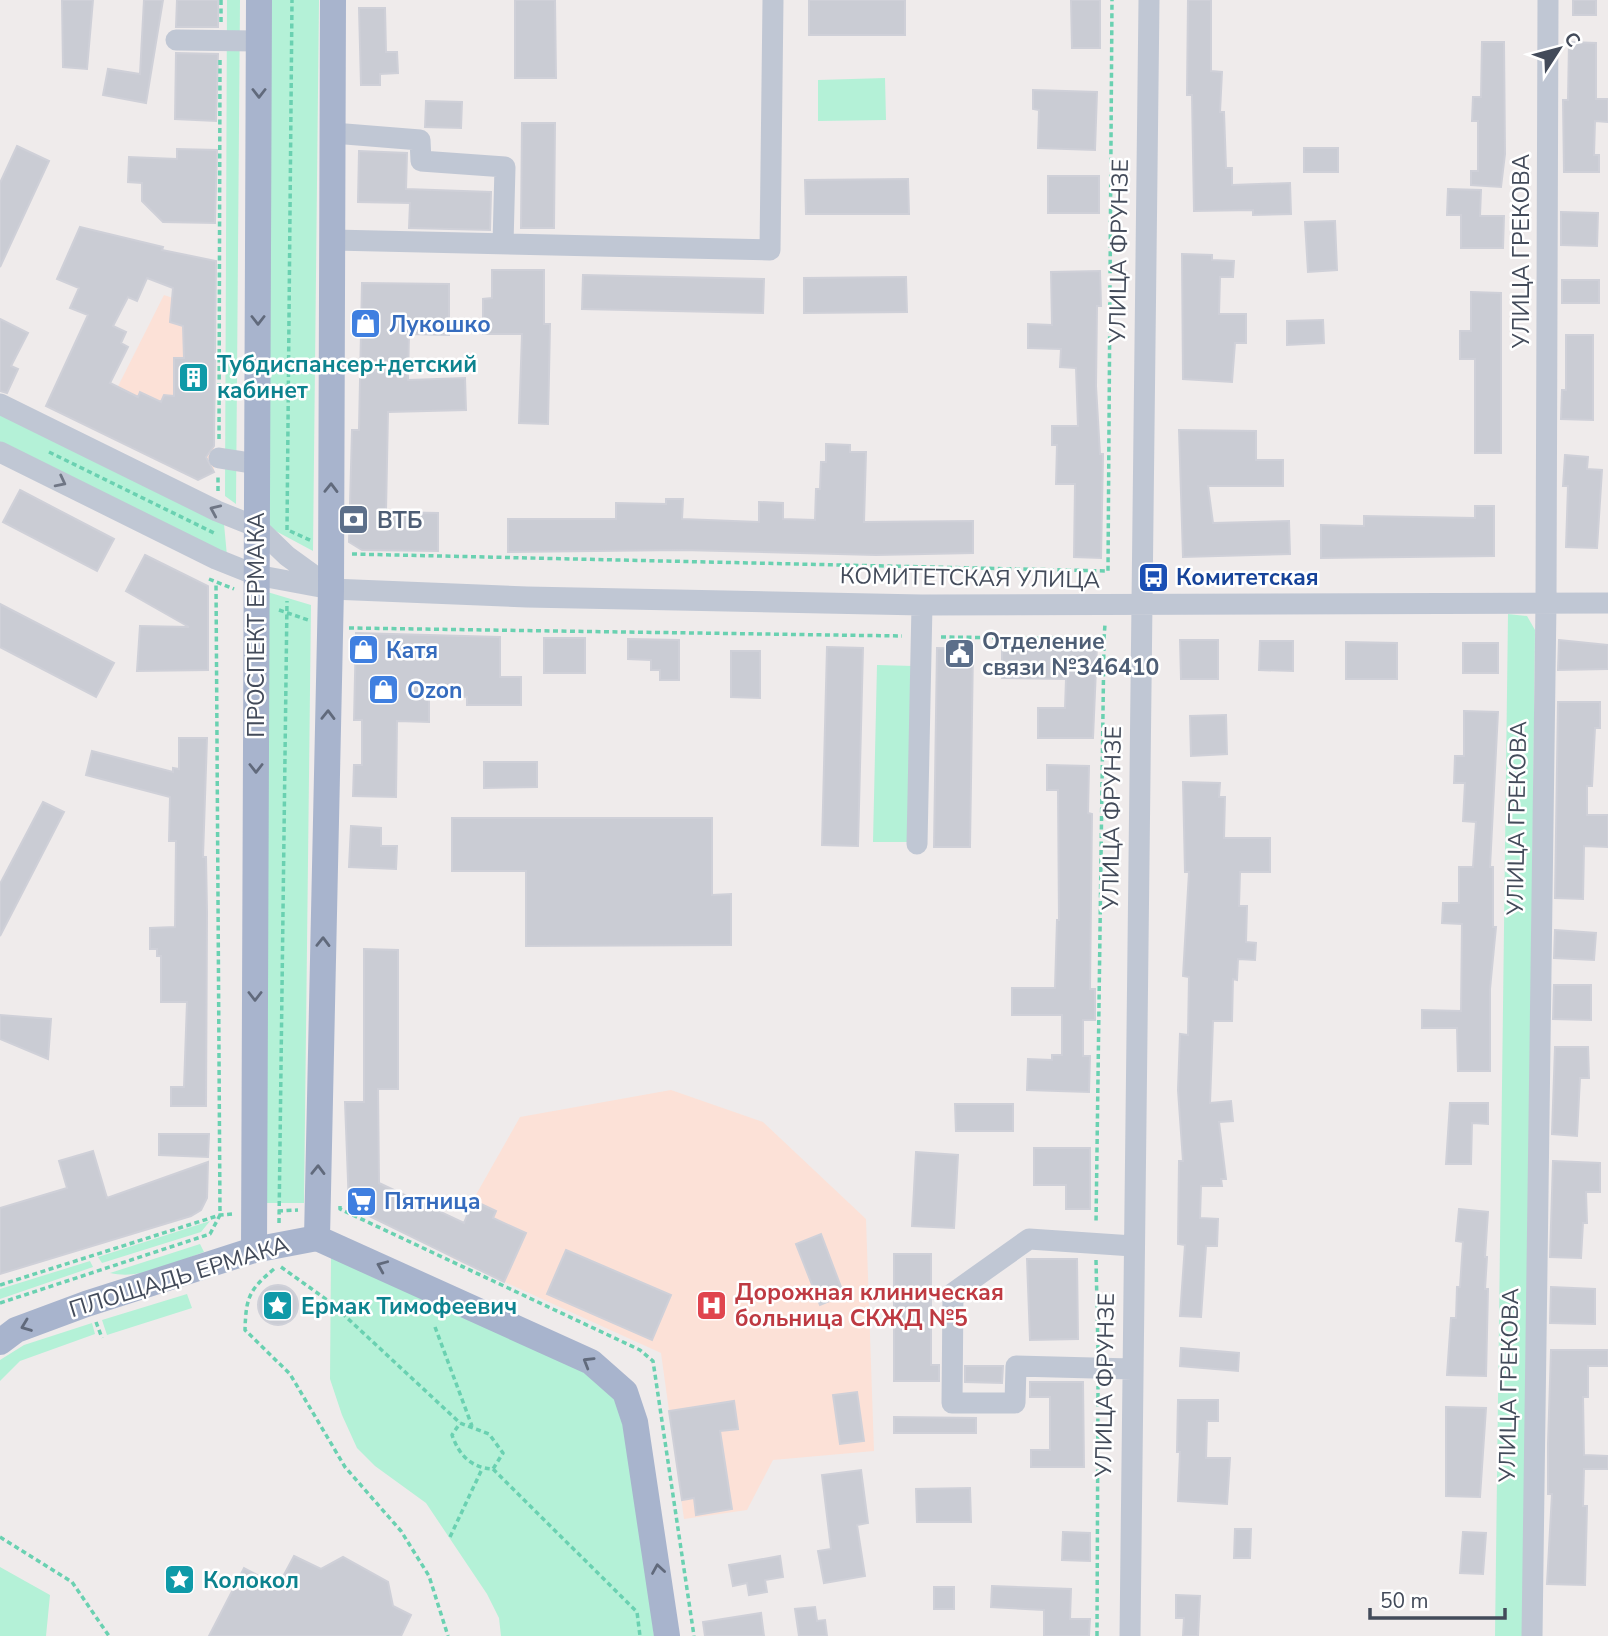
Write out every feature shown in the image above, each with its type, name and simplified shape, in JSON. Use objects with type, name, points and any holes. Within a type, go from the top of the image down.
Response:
[{"type":"main road","name":"ПРОСПЕКТ ЕРМАКА","points":[[259,0],[256,575],[266,1247]]},
{"type":"main road","points":[[317,1238],[332,1204],[333,0]]},
{"type":"main road","name":"ПЛОЩАДЬ ЕРМАКА","points":[[0,1342],[16,1330],[86,1304],[266,1247],[317,1238],[591,1362],[625,1392],[635,1422],[667,1636]]},
{"type":"street","points":[[333,240],[770,250],[773,0]]},
{"type":"street","name":"УЛИЦА ФРУНЗЕ","points":[[1130,1636],[1149,0]]},
{"type":"street","name":"УЛИЦА ГРЕКОВА","points":[[1532,1636],[1546,603],[1548,0]]},
{"type":"street","points":[[176,40],[259,41]]},
{"type":"street","points":[[333,132],[420,140],[421,161],[505,167],[503,244]]},
{"type":"street","points":[[0,404],[217,511],[257,519],[287,556],[331,589]]},
{"type":"street","name":"КОМИТЕТСКАЯ УЛИЦА","points":[[0,452],[216,559],[256,575],[331,589],[527,597],[922,605],[1140,607],[1608,603]]},
{"type":"street","points":[[219,458],[257,464]]},
{"type":"street","points":[[917,844],[922,605]]},
{"type":"street","points":[[1132,1369],[1016,1366],[1015,1403],[952,1403],[953,1293],[1029,1239],[1133,1246]]},
{"type":"path","points":[[0,1303],[210,1234],[220,1215],[216,534],[219,458],[221,0]]},
{"type":"path","points":[[287,556],[292,0]]},
{"type":"path","points":[[257,519],[344,554],[1108,571],[1112,0]]},
{"type":"path","points":[[48,451],[216,534]]},
{"type":"path","points":[[266,1247],[287,581]]},
{"type":"path","points":[[344,628],[1104,639],[1095,1244],[1098,1369],[1097,1636]]},
{"type":"path","points":[[0,1285],[220,1215],[332,1204],[640,1350],[653,1361],[694,1636]]},
{"type":"path","points":[[448,1636],[429,1576],[401,1531],[345,1467],[290,1374],[245,1330],[245,1303],[253,1287],[278,1265],[330,1302],[460,1423],[489,1434],[503,1453],[493,1469]]},
{"type":"path","points":[[435,1327],[472,1426]]},
{"type":"path","points":[[460,1423],[452,1435],[463,1457],[482,1469],[493,1469],[637,1612],[640,1636]]},
{"type":"path","points":[[450,1538],[482,1469]]},
{"type":"path","points":[[0,1537],[72,1582],[109,1636]]},
{"type":"shaded area","points":[[164,295],[214,312],[214,472],[198,480],[96,430]]},
{"type":"shaded area","name":"Дорожная клиническая больница СКЖД №5","points":[[671,1090],[763,1122],[866,1219],[874,1451],[773,1460],[747,1510],[684,1519],[661,1353],[450,1257],[473,1200],[520,1117]]},
{"type":"green space","points":[[227,0],[240,0],[236,504],[225,496]]},
{"type":"green space","points":[[261,0],[319,0],[313,551],[257,521]]},
{"type":"green space","points":[[885,78],[886,120],[818,121],[818,80]]},
{"type":"green space","points":[[0,411],[224,524],[227,556],[0,444]]},
{"type":"green space","points":[[264,591],[311,605],[304,1203],[265,1203]]},
{"type":"green space","points":[[1508,614],[1527,616],[1535,630],[1524,1636],[1495,1636]]},
{"type":"green space","points":[[877,665],[913,666],[909,842],[873,842]]},
{"type":"green space","points":[[210,1221],[201,1232],[102,1263],[98,1257]]},
{"type":"green space","points":[[200,1244],[204,1252],[157,1269],[134,1274],[110,1273]]},
{"type":"green space","points":[[331,1257],[557,1356],[609,1388],[630,1434],[654,1636],[501,1636],[499,1618],[487,1594],[426,1503],[375,1466],[357,1448],[342,1415],[330,1379]]},
{"type":"green space","points":[[90,1261],[93,1267],[0,1299],[0,1289]]},
{"type":"green space","points":[[187,1294],[192,1308],[107,1335],[102,1320]]},
{"type":"green space","points":[[92,1323],[95,1334],[20,1361],[0,1381],[0,1360],[24,1345]]},
{"type":"green space","points":[[0,1567],[50,1595],[46,1636],[0,1636]]},
{"type":"building","points":[[62,0],[93,0],[87,69],[63,67]]},
{"type":"building","points":[[144,0],[163,0],[146,103],[103,95],[108,69],[140,74]]},
{"type":"building","points":[[177,0],[218,0],[218,27],[176,27]]},
{"type":"building","points":[[515,0],[555,0],[556,78],[515,78]]},
{"type":"building","points":[[809,0],[905,0],[905,35],[809,35]]},
{"type":"building","points":[[1071,0],[1100,0],[1100,48],[1072,48]]},
{"type":"building","points":[[1188,0],[1211,0],[1211,71],[1222,72],[1220,112],[1224,112],[1226,168],[1232,168],[1232,185],[1290,183],[1291,214],[1253,215],[1253,210],[1194,211],[1192,95],[1187,95]]},
{"type":"building","points":[[1573,0],[1596,0],[1596,15],[1573,15]]},
{"type":"building","points":[[359,8],[385,8],[386,52],[397,52],[398,73],[380,74],[380,85],[361,85]]},
{"type":"building","points":[[1482,42],[1504,42],[1505,154],[1501,187],[1471,185],[1471,171],[1478,171],[1478,121],[1472,121],[1473,97],[1481,97]]},
{"type":"building","points":[[1569,42],[1596,43],[1596,99],[1608,99],[1608,122],[1595,121],[1594,155],[1599,155],[1599,172],[1564,172],[1563,100],[1568,100]]},
{"type":"building","points":[[176,53],[218,54],[216,121],[175,119]]},
{"type":"building","points":[[1033,90],[1097,92],[1095,150],[1038,148],[1039,110],[1033,109]]},
{"type":"building","points":[[426,101],[462,102],[461,128],[425,127]]},
{"type":"building","points":[[522,123],[555,123],[554,228],[521,228]]},
{"type":"building","points":[[17,146],[49,161],[0,267],[0,183]]},
{"type":"building","points":[[1304,148],[1338,148],[1338,172],[1304,172]]},
{"type":"building","points":[[177,149],[217,150],[215,223],[163,222],[142,201],[142,183],[128,182],[129,157],[177,159]]},
{"type":"building","points":[[359,151],[407,153],[406,189],[491,192],[490,230],[409,228],[410,203],[358,202]]},
{"type":"building","points":[[1048,176],[1099,176],[1099,213],[1048,213]]},
{"type":"building","points":[[908,179],[909,214],[806,214],[805,180]]},
{"type":"building","points":[[1448,189],[1481,190],[1480,216],[1504,216],[1503,248],[1461,248],[1461,215],[1447,215]]},
{"type":"building","points":[[1561,212],[1598,213],[1597,246],[1561,245]]},
{"type":"building","points":[[1335,221],[1337,270],[1308,272],[1305,222]]},
{"type":"building","points":[[80,227],[163,247],[162,250],[216,261],[214,446],[206,457],[214,472],[198,480],[46,406],[88,315],[70,308],[79,288],[57,279]],"holes":[[[147,278],[173,288],[170,322],[183,326],[184,358],[174,358],[174,396],[164,395],[161,402],[140,392],[138,397],[110,383],[128,347],[121,343],[126,332],[113,326],[128,297],[137,301]]]},
{"type":"building","points":[[1182,254],[1212,255],[1212,260],[1234,261],[1233,277],[1220,277],[1219,314],[1246,314],[1246,343],[1235,343],[1232,382],[1183,379]]},
{"type":"building","points":[[492,270],[544,270],[544,324],[550,324],[548,424],[519,423],[522,334],[483,334],[483,299],[492,298]]},
{"type":"building","points":[[1100,271],[1101,306],[1097,306],[1096,386],[1100,454],[1103,454],[1101,558],[1074,557],[1075,484],[1056,484],[1057,445],[1052,445],[1052,426],[1078,426],[1076,368],[1060,367],[1061,349],[1028,348],[1028,324],[1052,325],[1051,272]]},
{"type":"building","points":[[583,275],[764,279],[763,313],[582,309]]},
{"type":"building","points":[[906,277],[907,312],[804,313],[804,278]]},
{"type":"building","points":[[1562,280],[1599,280],[1599,303],[1562,303]]},
{"type":"building","points":[[362,283],[449,284],[449,335],[409,334],[408,380],[465,378],[466,410],[388,412],[386,512],[438,513],[438,551],[362,550],[349,542],[352,430],[359,430]]},
{"type":"building","points":[[1471,292],[1501,293],[1501,453],[1475,453],[1475,359],[1460,359],[1460,331],[1471,331]]},
{"type":"building","points":[[0,319],[28,333],[11,366],[18,369],[7,393],[0,391]]},
{"type":"building","points":[[1323,320],[1324,343],[1287,345],[1287,321]]},
{"type":"building","points":[[1566,335],[1593,335],[1593,420],[1561,419],[1562,390],[1566,390]]},
{"type":"building","points":[[1179,430],[1256,431],[1256,460],[1283,460],[1283,486],[1208,486],[1213,523],[1289,521],[1290,554],[1183,557]]},
{"type":"building","points":[[826,444],[850,445],[850,452],[866,452],[864,522],[973,521],[973,553],[876,555],[682,550],[508,552],[508,519],[616,519],[616,503],[666,504],[666,499],[683,499],[682,519],[759,522],[759,502],[783,503],[783,519],[815,520],[816,489],[820,489],[821,462],[826,462]]},
{"type":"building","points":[[1565,455],[1588,457],[1587,469],[1602,470],[1597,548],[1566,547],[1568,486],[1563,486]]},
{"type":"building","points":[[20,490],[114,539],[97,571],[3,522]]},
{"type":"building","points":[[1475,506],[1494,506],[1494,556],[1321,558],[1321,525],[1364,526],[1364,516],[1475,518]]},
{"type":"building","points":[[145,555],[208,586],[208,670],[137,671],[140,626],[189,627],[126,591]]},
{"type":"building","points":[[0,604],[114,663],[96,697],[0,647]]},
{"type":"building","points":[[356,633],[500,637],[500,677],[521,677],[521,705],[467,705],[467,697],[429,693],[429,722],[397,721],[396,797],[353,796],[354,765],[362,765],[362,720],[354,720]]},
{"type":"building","points":[[544,638],[585,638],[585,673],[544,673]]},
{"type":"building","points":[[628,639],[679,640],[679,680],[660,680],[660,670],[651,670],[651,660],[628,659]]},
{"type":"building","points":[[1180,640],[1218,640],[1218,679],[1181,679]]},
{"type":"building","points":[[1559,640],[1608,645],[1608,669],[1558,670]]},
{"type":"building","points":[[1260,641],[1293,641],[1293,671],[1259,670]]},
{"type":"building","points":[[1346,642],[1397,643],[1397,679],[1346,679]]},
{"type":"building","points":[[1463,643],[1498,643],[1498,673],[1463,673]]},
{"type":"building","points":[[1002,645],[1097,646],[1093,738],[1038,738],[1038,708],[1065,708],[1066,679],[1002,678]]},
{"type":"building","points":[[827,647],[863,648],[858,846],[822,845]]},
{"type":"building","points":[[937,648],[973,649],[970,847],[934,847]]},
{"type":"building","points":[[731,651],[760,651],[760,698],[731,697]]},
{"type":"building","points":[[1558,702],[1600,702],[1600,728],[1595,728],[1592,786],[1587,786],[1587,815],[1608,815],[1608,847],[1584,846],[1583,899],[1555,898]]},
{"type":"building","points":[[1464,711],[1498,712],[1490,867],[1493,867],[1493,927],[1496,927],[1490,989],[1490,1071],[1458,1071],[1457,1028],[1422,1028],[1422,1010],[1461,1011],[1462,924],[1442,923],[1443,903],[1459,903],[1459,867],[1473,867],[1476,822],[1463,821],[1465,783],[1454,783],[1455,756],[1464,756]]},
{"type":"building","points":[[1226,715],[1227,754],[1191,756],[1190,716]]},
{"type":"building","points":[[179,738],[207,738],[203,857],[206,857],[207,912],[206,1106],[171,1106],[171,1087],[184,1087],[187,1002],[161,1002],[161,956],[157,956],[157,949],[150,949],[150,928],[175,927],[176,841],[169,841],[170,797],[86,775],[92,751],[173,772],[173,768],[179,769]]},
{"type":"building","points":[[484,762],[537,762],[537,787],[484,788]]},
{"type":"building","points":[[1047,765],[1089,766],[1088,813],[1092,814],[1090,989],[1095,989],[1095,1020],[1083,1020],[1083,1056],[1090,1056],[1089,1092],[1027,1090],[1028,1059],[1052,1060],[1052,1055],[1062,1055],[1062,1015],[1012,1015],[1012,988],[1055,988],[1059,920],[1058,790],[1047,790]]},
{"type":"building","points":[[1183,782],[1220,783],[1219,797],[1225,797],[1224,838],[1270,838],[1270,872],[1240,872],[1239,906],[1247,906],[1246,942],[1256,943],[1255,960],[1238,959],[1237,980],[1233,979],[1232,1021],[1213,1021],[1210,1103],[1231,1101],[1233,1121],[1219,1122],[1226,1179],[1221,1179],[1222,1186],[1201,1186],[1200,1218],[1218,1219],[1217,1246],[1206,1246],[1201,1317],[1180,1316],[1185,1245],[1178,1244],[1179,1161],[1183,1161],[1178,1090],[1180,1034],[1188,1035],[1189,977],[1183,976],[1189,872],[1185,872]]},
{"type":"building","points":[[43,802],[64,812],[0,936],[0,884]]},
{"type":"building","points":[[452,818],[712,818],[712,895],[731,894],[731,945],[526,946],[526,871],[452,871]]},
{"type":"building","points":[[351,826],[381,828],[381,846],[397,846],[396,869],[349,867]]},
{"type":"building","points":[[1555,930],[1596,933],[1594,960],[1554,958]]},
{"type":"building","points":[[364,949],[398,950],[398,1089],[378,1089],[379,1183],[464,1223],[473,1200],[496,1211],[493,1218],[526,1233],[504,1282],[349,1206],[345,1102],[364,1102]]},
{"type":"building","points":[[1554,985],[1591,985],[1591,1020],[1553,1019]]},
{"type":"building","points":[[0,1015],[51,1019],[48,1059],[0,1039]]},
{"type":"building","points":[[1555,1047],[1588,1047],[1589,1078],[1580,1078],[1577,1136],[1552,1134]]},
{"type":"building","points":[[1450,1103],[1488,1103],[1488,1124],[1472,1123],[1471,1164],[1446,1164]]},
{"type":"building","points":[[955,1104],[1013,1104],[1013,1131],[956,1131]]},
{"type":"building","points":[[159,1134],[209,1134],[208,1157],[159,1155]]},
{"type":"building","points":[[1034,1148],[1090,1148],[1090,1209],[1066,1209],[1066,1185],[1034,1185]]},
{"type":"building","points":[[93,1151],[107,1198],[208,1162],[207,1198],[201,1210],[191,1216],[0,1274],[0,1208],[67,1188],[59,1161]]},
{"type":"building","points":[[916,1152],[958,1155],[954,1228],[912,1226]]},
{"type":"building","points":[[1553,1161],[1600,1163],[1600,1192],[1586,1192],[1587,1223],[1583,1223],[1581,1258],[1550,1257]]},
{"type":"building","points":[[1459,1209],[1488,1212],[1485,1257],[1485,1289],[1488,1289],[1486,1376],[1447,1375],[1451,1318],[1456,1318],[1457,1287],[1460,1287],[1463,1242],[1456,1241]]},
{"type":"building","points":[[821,1234],[844,1295],[820,1305],[796,1244]]},
{"type":"building","points":[[566,1250],[671,1295],[652,1340],[547,1294]]},
{"type":"building","points":[[894,1254],[931,1254],[931,1365],[939,1365],[939,1381],[894,1381]]},
{"type":"building","points":[[1027,1259],[1077,1259],[1078,1339],[1030,1340]]},
{"type":"building","points":[[278,1285],[292,1291],[298,1305],[292,1319],[278,1325],[264,1319],[258,1305],[264,1291]]},
{"type":"building","points":[[1551,1287],[1595,1289],[1595,1324],[1550,1323]]},
{"type":"building","points":[[1181,1348],[1239,1353],[1238,1371],[1180,1366]]},
{"type":"building","points":[[1551,1350],[1608,1350],[1608,1366],[1588,1366],[1588,1397],[1583,1397],[1584,1455],[1608,1456],[1608,1469],[1584,1469],[1583,1506],[1587,1506],[1585,1585],[1547,1584],[1552,1494],[1548,1494]]},
{"type":"building","points":[[965,1366],[1003,1366],[1002,1383],[965,1382]]},
{"type":"building","points":[[1030,1382],[1083,1382],[1084,1467],[1031,1467],[1031,1450],[1050,1450],[1050,1397],[1030,1397]]},
{"type":"building","points":[[857,1392],[864,1441],[840,1444],[833,1395]]},
{"type":"building","points":[[1178,1400],[1218,1400],[1218,1421],[1207,1421],[1206,1458],[1230,1458],[1227,1504],[1178,1501]]},
{"type":"building","points":[[734,1401],[738,1429],[720,1431],[732,1509],[696,1515],[694,1498],[682,1500],[669,1411]]},
{"type":"building","points":[[1446,1407],[1486,1408],[1480,1497],[1446,1496]]},
{"type":"building","points":[[894,1417],[976,1418],[976,1433],[894,1433]]},
{"type":"building","points":[[861,1470],[868,1523],[857,1525],[865,1576],[824,1583],[818,1551],[831,1549],[822,1475]]},
{"type":"building","points":[[970,1488],[971,1522],[917,1522],[916,1489]]},
{"type":"building","points":[[1235,1529],[1251,1529],[1250,1558],[1234,1558]]},
{"type":"building","points":[[1063,1532],[1090,1533],[1090,1561],[1062,1560]]},
{"type":"building","points":[[1463,1532],[1486,1533],[1483,1574],[1460,1573]]},
{"type":"building","points":[[294,1556],[321,1569],[343,1557],[388,1582],[393,1606],[411,1615],[401,1636],[209,1636],[244,1568],[278,1586]]},
{"type":"building","points":[[780,1556],[783,1577],[765,1580],[767,1592],[749,1595],[747,1583],[733,1586],[729,1565]]},
{"type":"building","points":[[992,1586],[1071,1589],[1070,1619],[1090,1619],[1089,1636],[1044,1636],[1044,1610],[991,1607]]},
{"type":"building","points":[[934,1587],[954,1587],[954,1609],[934,1609]]},
{"type":"building","points":[[1176,1595],[1200,1596],[1198,1636],[1183,1636],[1184,1618],[1176,1618]]},
{"type":"building","points":[[815,1607],[817,1621],[825,1620],[827,1636],[799,1636],[795,1609]]},
{"type":"building","points":[[761,1613],[764,1636],[705,1636],[703,1622]]},
{"type":"place","name":"Лукошко","points":[[366,324]]},
{"type":"place","name":"Тубдиспансер+детский кабинет","points":[[194,377]]},
{"type":"place","name":"ВТБ","points":[[354,520]]},
{"type":"place","name":"Комитетская","points":[[1153,577]]},
{"type":"place","name":"Катя","points":[[363,650]]},
{"type":"place","name":"Отделение связи №346410","points":[[959,654]]},
{"type":"place","name":"Ozon","points":[[384,690]]},
{"type":"place","name":"Пятница","points":[[361,1201]]},
{"type":"place","name":"Дорожная клиническая больница СКЖД №5","points":[[712,1305]]},
{"type":"place","name":"Ермак Тимофеевич","points":[[278,1306]]},
{"type":"place","name":"Колокол","points":[[180,1580]]}]
